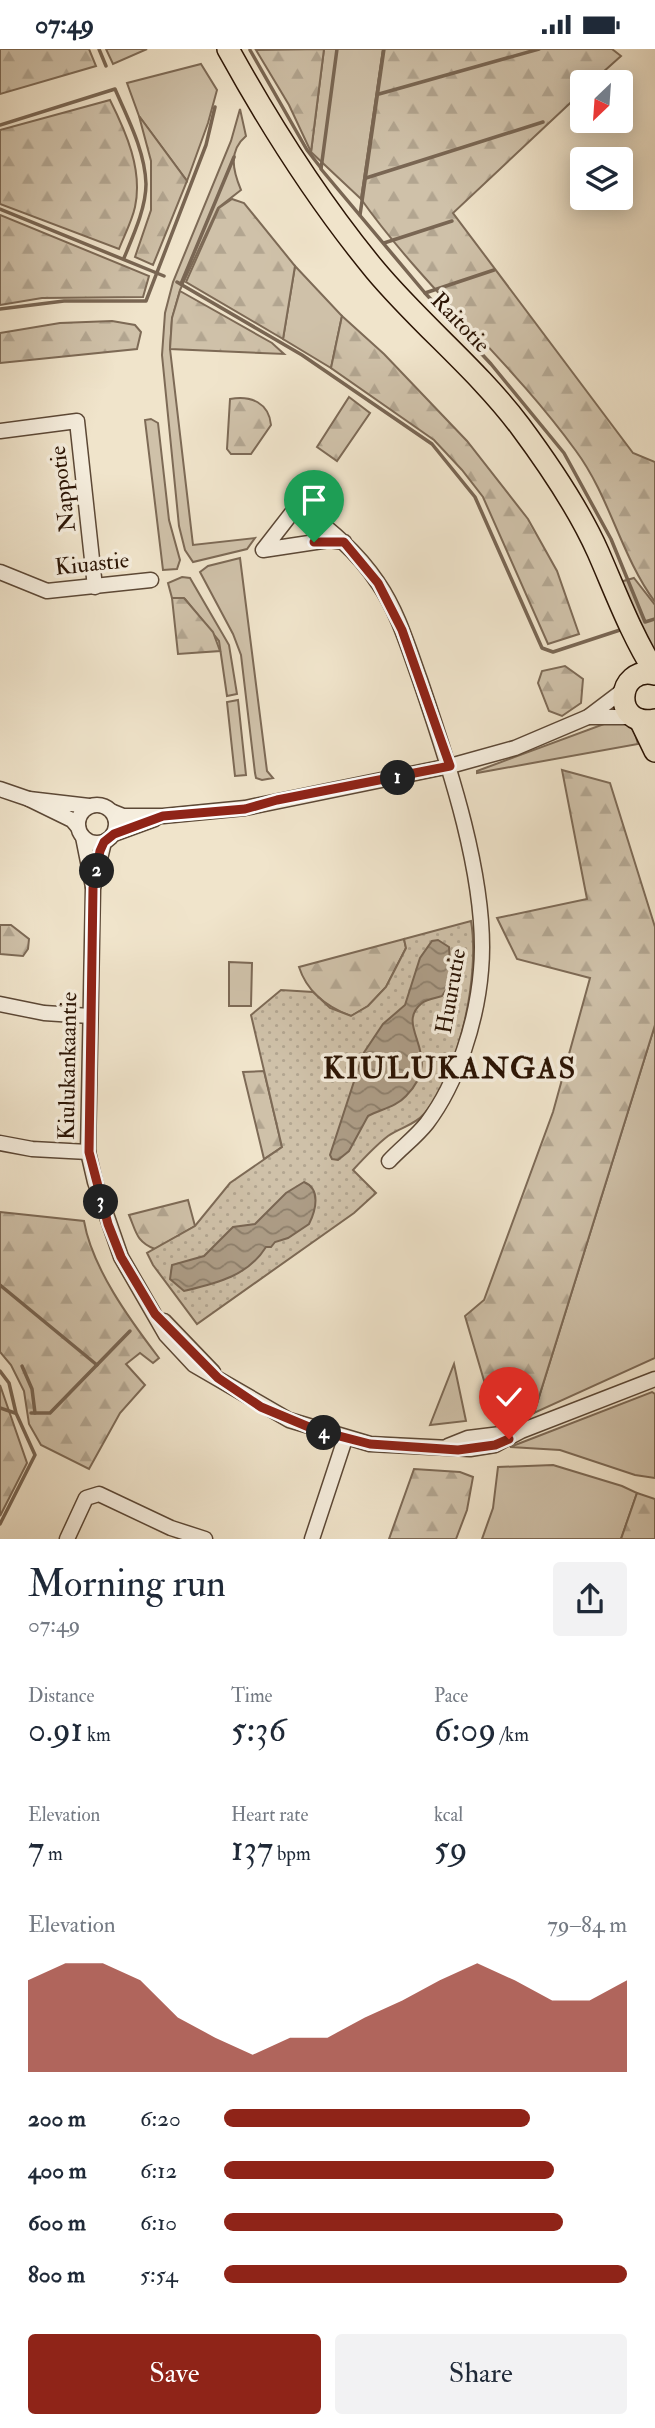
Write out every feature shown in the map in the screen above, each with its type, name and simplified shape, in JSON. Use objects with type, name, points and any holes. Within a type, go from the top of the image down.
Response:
[{"type":"main road","name":"Raitotie","points":[[228,49],[270,127],[322,202],[376,272],[472,370],[519,424],[562,487],[597,549],[637,643],[642,678],[624,704],[642,719],[655,751]]},
{"type":"street","name":"Nappotie","points":[[0,431],[77,421],[95,587]]},
{"type":"street","name":"Huurutie","points":[[344,542],[329,540],[263,549],[299,505],[344,542],[378,583],[402,630],[450,766],[468,847],[482,932],[480,981],[467,1039],[437,1108],[426,1124],[389,1161]]},
{"type":"street","name":"Kiuastie","points":[[0,572],[47,591],[151,580]]},
{"type":"street","points":[[29,799],[89,806],[103,805],[122,816],[163,816],[234,807],[256,807],[277,800],[450,766],[515,748],[588,717],[642,678]]},
{"type":"street","points":[[588,717],[642,719]]},
{"type":"street","points":[[0,789],[29,799],[72,820],[80,832],[93,843],[163,816]]},
{"type":"street","points":[[80,832],[80,815],[89,806]]},
{"type":"street","points":[[109,838],[117,823],[113,812]]},
{"type":"street","name":"Kiulukankaantie","points":[[80,832],[93,888],[89,1152],[94,1182],[121,1257],[166,1335],[180,1352],[194,1365],[270,1411],[345,1439],[399,1447],[447,1447],[458,1450],[495,1445],[521,1431],[655,1380]]},
{"type":"street","name":"Kiulukankaantie","points":[[93,888],[109,838]]},
{"type":"street","points":[[0,1004],[44,1013],[90,1016]]},
{"type":"street","points":[[0,1143],[32,1149],[89,1152]]},
{"type":"street","points":[[312,1539],[345,1439]]},
{"type":"street","points":[[66,1539],[86,1498],[99,1494],[171,1528],[205,1539]]},
{"type":"green space","points":[[0,49],[89,49],[96,66],[0,94]]},
{"type":"green space","points":[[106,49],[147,49],[113,64]]},
{"type":"green space","points":[[324,49],[383,49],[361,199],[311,152]]},
{"type":"green space","points":[[324,49],[311,152],[289,105],[256,50]]},
{"type":"green space","points":[[383,49],[612,49],[621,56],[605,70],[570,70],[570,103],[453,213],[633,453],[655,462],[655,602],[633,565],[598,488],[576,451],[524,386],[412,264],[361,199]]},
{"type":"green space","points":[[201,64],[217,90],[187,181],[139,116],[127,83]]},
{"type":"green space","points":[[110,100],[132,152],[137,179],[135,207],[119,249],[0,204],[0,130]]},
{"type":"green space","points":[[240,109],[246,136],[236,148],[234,161],[241,190],[218,208],[180,290],[172,319],[170,349],[193,545],[255,538],[247,549],[193,562],[185,550],[179,526],[162,355],[165,313],[173,282],[231,141]]},
{"type":"green space","points":[[139,116],[187,181],[153,265],[135,257],[151,210],[151,161]]},
{"type":"green space","points":[[232,199],[244,203],[295,266],[283,339],[186,282],[219,208]]},
{"type":"green space","points":[[0,215],[149,276],[143,297],[42,298],[0,305]]},
{"type":"green space","points":[[295,266],[342,316],[331,368],[283,339]]},
{"type":"green space","points":[[180,291],[272,343],[284,354],[170,349],[172,318]]},
{"type":"green space","points":[[342,316],[384,354],[467,441],[528,519],[557,571],[579,634],[548,644],[483,497],[462,470],[434,440],[331,368]]},
{"type":"green space","points":[[112,321],[135,325],[141,332],[137,349],[0,363],[0,333],[60,323]]},
{"type":"green space","points":[[349,397],[370,413],[337,461],[317,447]]},
{"type":"green space","points":[[245,398],[258,402],[270,417],[271,425],[251,454],[231,454],[227,449],[230,399]]},
{"type":"green space","points":[[151,419],[158,423],[169,520],[180,560],[177,569],[163,570],[145,420]]},
{"type":"green space","points":[[240,558],[267,771],[273,778],[262,780],[256,778],[255,773],[241,655],[233,634],[200,572],[208,566]]},
{"type":"green space","points":[[182,577],[190,578],[229,645],[237,694],[227,696],[219,641],[185,599],[172,598],[168,583]]},
{"type":"green space","points":[[634,578],[655,605],[655,658],[620,582]]},
{"type":"green space","points":[[172,598],[184,598],[213,632],[220,651],[178,654]]},
{"type":"green space","points":[[565,666],[583,679],[581,703],[562,716],[549,711],[538,683],[542,671]]},
{"type":"green space","points":[[238,700],[246,775],[235,776],[227,702]]},
{"type":"green space","points":[[624,723],[634,730],[638,744],[477,773],[604,724]]},
{"type":"green space","points":[[562,770],[610,783],[655,927],[655,1025],[534,1413],[495,1418],[465,1316],[484,1300],[553,1112],[590,978],[517,959],[497,918],[587,899]]},
{"type":"green space","points":[[471,921],[473,968],[470,995],[448,1074],[424,1114],[412,1124],[388,1136],[353,1170],[376,1193],[354,1213],[197,1324],[147,1253],[195,1226],[230,1183],[282,1147],[251,1015],[281,990],[313,992],[330,1008],[351,1016],[368,1006],[386,987],[406,948],[404,939]]},
{"type":"green space","points":[[0,925],[11,925],[29,939],[28,949],[23,956],[0,954]]},
{"type":"green space","points":[[404,939],[406,948],[386,987],[368,1006],[351,1016],[319,997],[307,984],[299,967]]},
{"type":"green space","points":[[229,962],[252,963],[251,1006],[229,1006]]},
{"type":"green space","points":[[655,1025],[655,1358],[534,1413]]},
{"type":"green space","points":[[264,1071],[282,1147],[264,1159],[243,1072]]},
{"type":"green space","points":[[188,1200],[195,1226],[155,1249],[140,1239],[129,1215]]},
{"type":"green space","points":[[0,1212],[84,1221],[88,1239],[104,1275],[159,1358],[153,1363],[140,1353],[126,1364],[145,1385],[120,1413],[89,1469],[41,1445],[29,1424],[24,1391],[11,1365],[0,1352]]},
{"type":"green space","points":[[454,1364],[466,1421],[430,1425]]},
{"type":"green space","points":[[0,1385],[27,1463],[0,1516]]},
{"type":"green space","points":[[652,1392],[655,1394],[655,1478],[635,1475],[560,1450],[510,1447]]},
{"type":"green space","points":[[553,1465],[637,1493],[621,1539],[482,1539],[493,1508],[498,1467]]},
{"type":"green space","points":[[414,1469],[460,1472],[473,1477],[467,1510],[456,1539],[389,1539]]},
{"type":"green space","points":[[637,1493],[655,1499],[655,1539],[621,1539]]},
{"type":"water","points":[[438,940],[449,947],[450,962],[456,975],[442,996],[422,1003],[414,1012],[413,1022],[422,1068],[417,1081],[402,1100],[368,1116],[349,1151],[338,1160],[332,1159],[330,1155],[363,1054],[383,1024],[405,1005],[420,958],[432,941]]},
{"type":"water","points":[[304,1182],[313,1190],[316,1200],[309,1224],[288,1238],[266,1247],[250,1265],[231,1277],[184,1291],[170,1279],[172,1265],[204,1256],[233,1227],[255,1224],[286,1193]]},
{"type":"waterway","points":[[99,49],[106,66]]},
{"type":"waterway","points":[[337,49],[321,169],[425,293]]},
{"type":"waterway","points":[[360,215],[384,49]]},
{"type":"waterway","points":[[379,94],[539,49]]},
{"type":"waterway","points":[[250,50],[307,150],[321,168]]},
{"type":"waterway","points":[[0,125],[115,89],[139,147],[146,184],[141,212],[124,258]]},
{"type":"waterway","points":[[0,309],[64,301],[146,301],[206,145],[215,107]]},
{"type":"waterway","points":[[366,178],[543,122]]},
{"type":"waterway","points":[[181,284],[234,157]]},
{"type":"waterway","points":[[0,209],[164,276]]},
{"type":"waterway","points":[[384,243],[452,221]]},
{"type":"waterway","points":[[494,270],[425,293],[491,364],[564,453],[611,539],[645,622],[655,619]]},
{"type":"waterway","points":[[177,282],[302,355],[432,444],[475,497],[542,648],[553,652],[623,629]]},
{"type":"waterway","points":[[0,1285],[97,1365]]},
{"type":"waterway","points":[[31,1413],[50,1413],[130,1331]]},
{"type":"waterway","points":[[22,1366],[32,1389],[35,1413]]},
{"type":"waterway","points":[[0,1371],[9,1383],[16,1413],[35,1455],[0,1524]]},
{"type":"waterway","points":[[0,1408],[15,1413]]},
{"type":"district","name":"KIULUKANGAS","points":[[450,1068]]},
{"type":"route","points":[[314,542],[344,542],[378,583],[402,630],[450,766],[277,800],[245,809],[234,807],[163,816],[123,830],[104,842],[93,888],[88,1104],[92,1174],[121,1257],[155,1314],[188,1344],[218,1378],[240,1394],[289,1420],[345,1439],[370,1444],[447,1447],[458,1450],[495,1445],[509,1439]]}]
